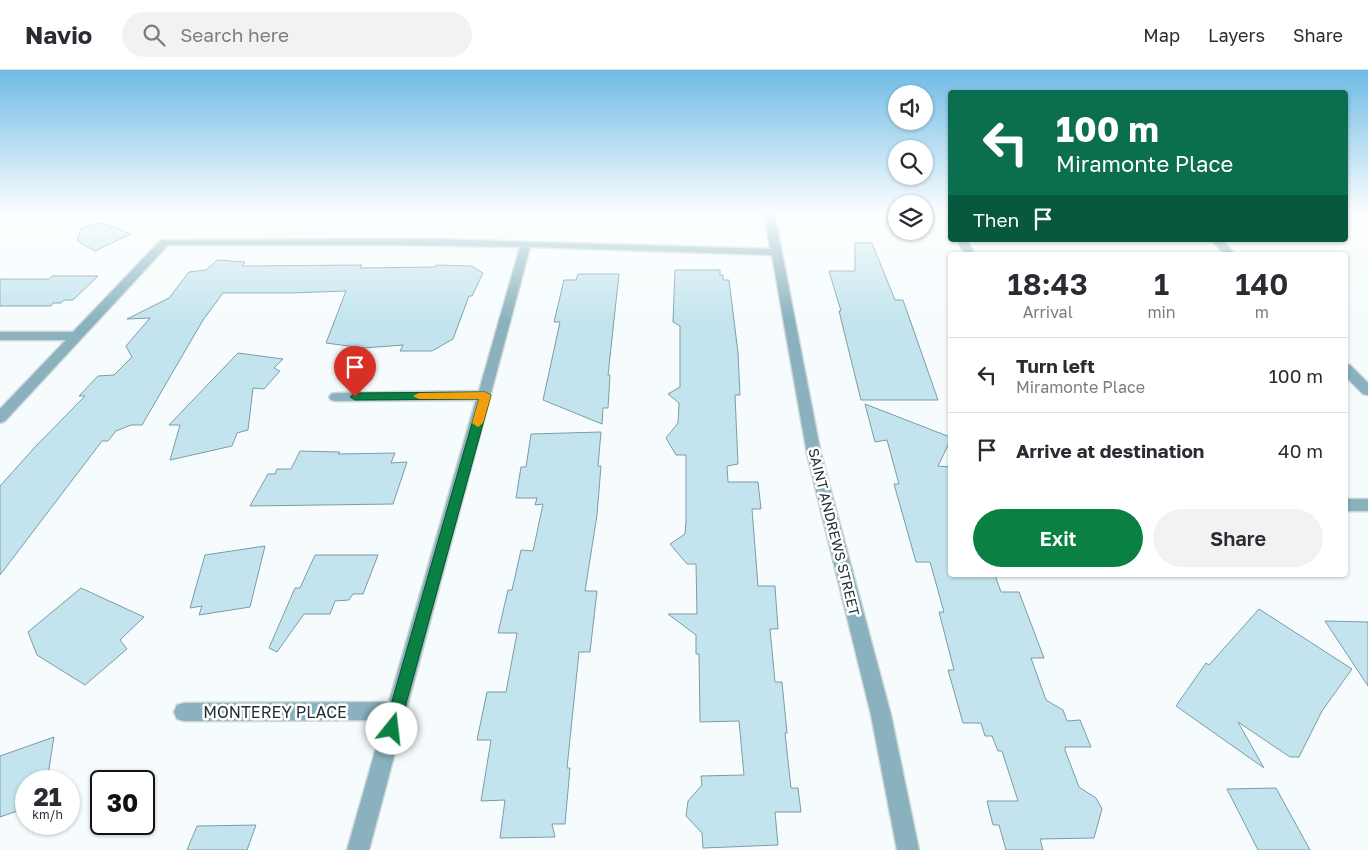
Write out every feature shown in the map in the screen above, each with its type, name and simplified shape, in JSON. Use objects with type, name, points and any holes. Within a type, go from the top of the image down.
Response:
[{"type":"street","points":[[0,418],[160,248]]},
{"type":"street","points":[[358,850],[525,248]]},
{"type":"street","points":[[620,248],[697,252],[776,252]]},
{"type":"street","name":"SAINT ANDREWS STREET","points":[[775,248],[814,454],[881,715],[908,850]]},
{"type":"street","points":[[0,336],[78,336]]},
{"type":"street","points":[[1348,371],[1368,392]]},
{"type":"street","points":[[336,397],[485,395]]},
{"type":"street","points":[[1348,505],[1368,505]]},
{"type":"street","name":"MONTEREY PLACE","points":[[184,712],[396,711]]},
{"type":"building","points":[[855,248],[874,248],[895,300],[903,300],[938,400],[861,400],[839,311],[841,311],[829,271],[855,271]]},
{"type":"building","points":[[217,260],[245,262],[242,266],[362,265],[360,268],[435,267],[436,265],[472,266],[483,273],[472,296],[469,296],[453,339],[432,351],[400,351],[403,345],[364,348],[326,343],[346,291],[223,293],[203,320],[142,425],[131,425],[116,431],[108,441],[102,441],[0,575],[0,486],[85,396],[79,396],[98,376],[114,375],[132,357],[126,346],[150,318],[127,319],[169,298],[189,272],[206,270]]},
{"type":"building","points":[[675,270],[720,270],[723,280],[729,280],[738,353],[740,395],[735,395],[738,464],[727,466],[728,482],[758,482],[761,509],[752,509],[758,586],[775,586],[778,629],[770,629],[775,682],[782,682],[791,788],[798,788],[801,812],[775,812],[778,845],[703,848],[702,833],[686,816],[688,801],[702,785],[701,776],[744,775],[739,721],[700,722],[699,654],[696,654],[696,635],[668,614],[697,614],[696,564],[687,564],[670,544],[685,534],[686,522],[686,455],[676,455],[666,438],[678,423],[679,403],[668,394],[680,387],[680,326],[673,322]]},
{"type":"building","points":[[578,274],[619,274],[608,375],[610,375],[608,408],[603,408],[602,424],[543,400],[560,322],[554,322],[564,280],[576,280]]},
{"type":"building","points":[[52,276],[98,276],[73,300],[53,303],[51,306],[0,306],[0,279],[49,279]]},
{"type":"building","points":[[238,353],[283,359],[274,368],[280,371],[264,389],[253,388],[248,430],[237,433],[232,446],[170,460],[180,425],[169,425]]},
{"type":"building","points":[[865,404],[948,436],[948,445],[938,466],[948,467],[948,577],[996,577],[1001,592],[1019,592],[1044,658],[1031,658],[1046,700],[1063,710],[1067,721],[1080,720],[1091,747],[1065,747],[1065,750],[1079,787],[1096,798],[1102,809],[1094,838],[1040,839],[1043,850],[1006,850],[999,825],[993,825],[987,801],[1018,801],[1002,751],[998,751],[992,736],[985,736],[981,723],[963,723],[948,670],[954,670],[939,612],[944,612],[930,562],[916,562],[894,484],[899,484],[887,440],[875,442]]},
{"type":"building","points":[[601,432],[598,466],[601,466],[597,515],[585,591],[597,591],[590,652],[579,652],[567,768],[570,768],[565,824],[552,824],[555,837],[500,838],[505,800],[481,801],[491,740],[477,740],[487,692],[506,692],[517,633],[498,633],[508,590],[512,590],[521,550],[533,551],[543,504],[535,505],[537,498],[516,498],[521,467],[526,467],[531,434]]},
{"type":"building","points":[[300,451],[340,452],[338,454],[395,453],[391,463],[407,462],[393,504],[250,506],[268,474],[275,474],[277,469],[291,469]]},
{"type":"building","points":[[265,546],[250,607],[199,615],[202,606],[190,608],[205,555]]},
{"type":"building","points":[[315,555],[378,555],[363,594],[353,594],[349,600],[335,601],[330,614],[304,614],[277,652],[269,648],[295,588],[300,588]]},
{"type":"building","points":[[81,588],[144,617],[120,640],[127,649],[85,685],[37,655],[28,632]]},
{"type":"building","points":[[1259,609],[1352,669],[1322,711],[1299,757],[1290,757],[1238,722],[1264,768],[1176,706],[1206,663],[1209,665]]},
{"type":"building","points":[[1325,621],[1368,622],[1368,686]]},
{"type":"building","points":[[54,737],[49,770],[15,770],[15,812],[0,817],[0,756]]},
{"type":"building","points":[[1276,788],[1310,850],[1258,850],[1227,789]]},
{"type":"building","points":[[256,825],[247,850],[187,850],[197,826]]},
{"type":"slow traffic","points":[[419,396],[485,395],[478,423]]},
{"type":"route","points":[[355,397],[485,395],[392,729]]}]
